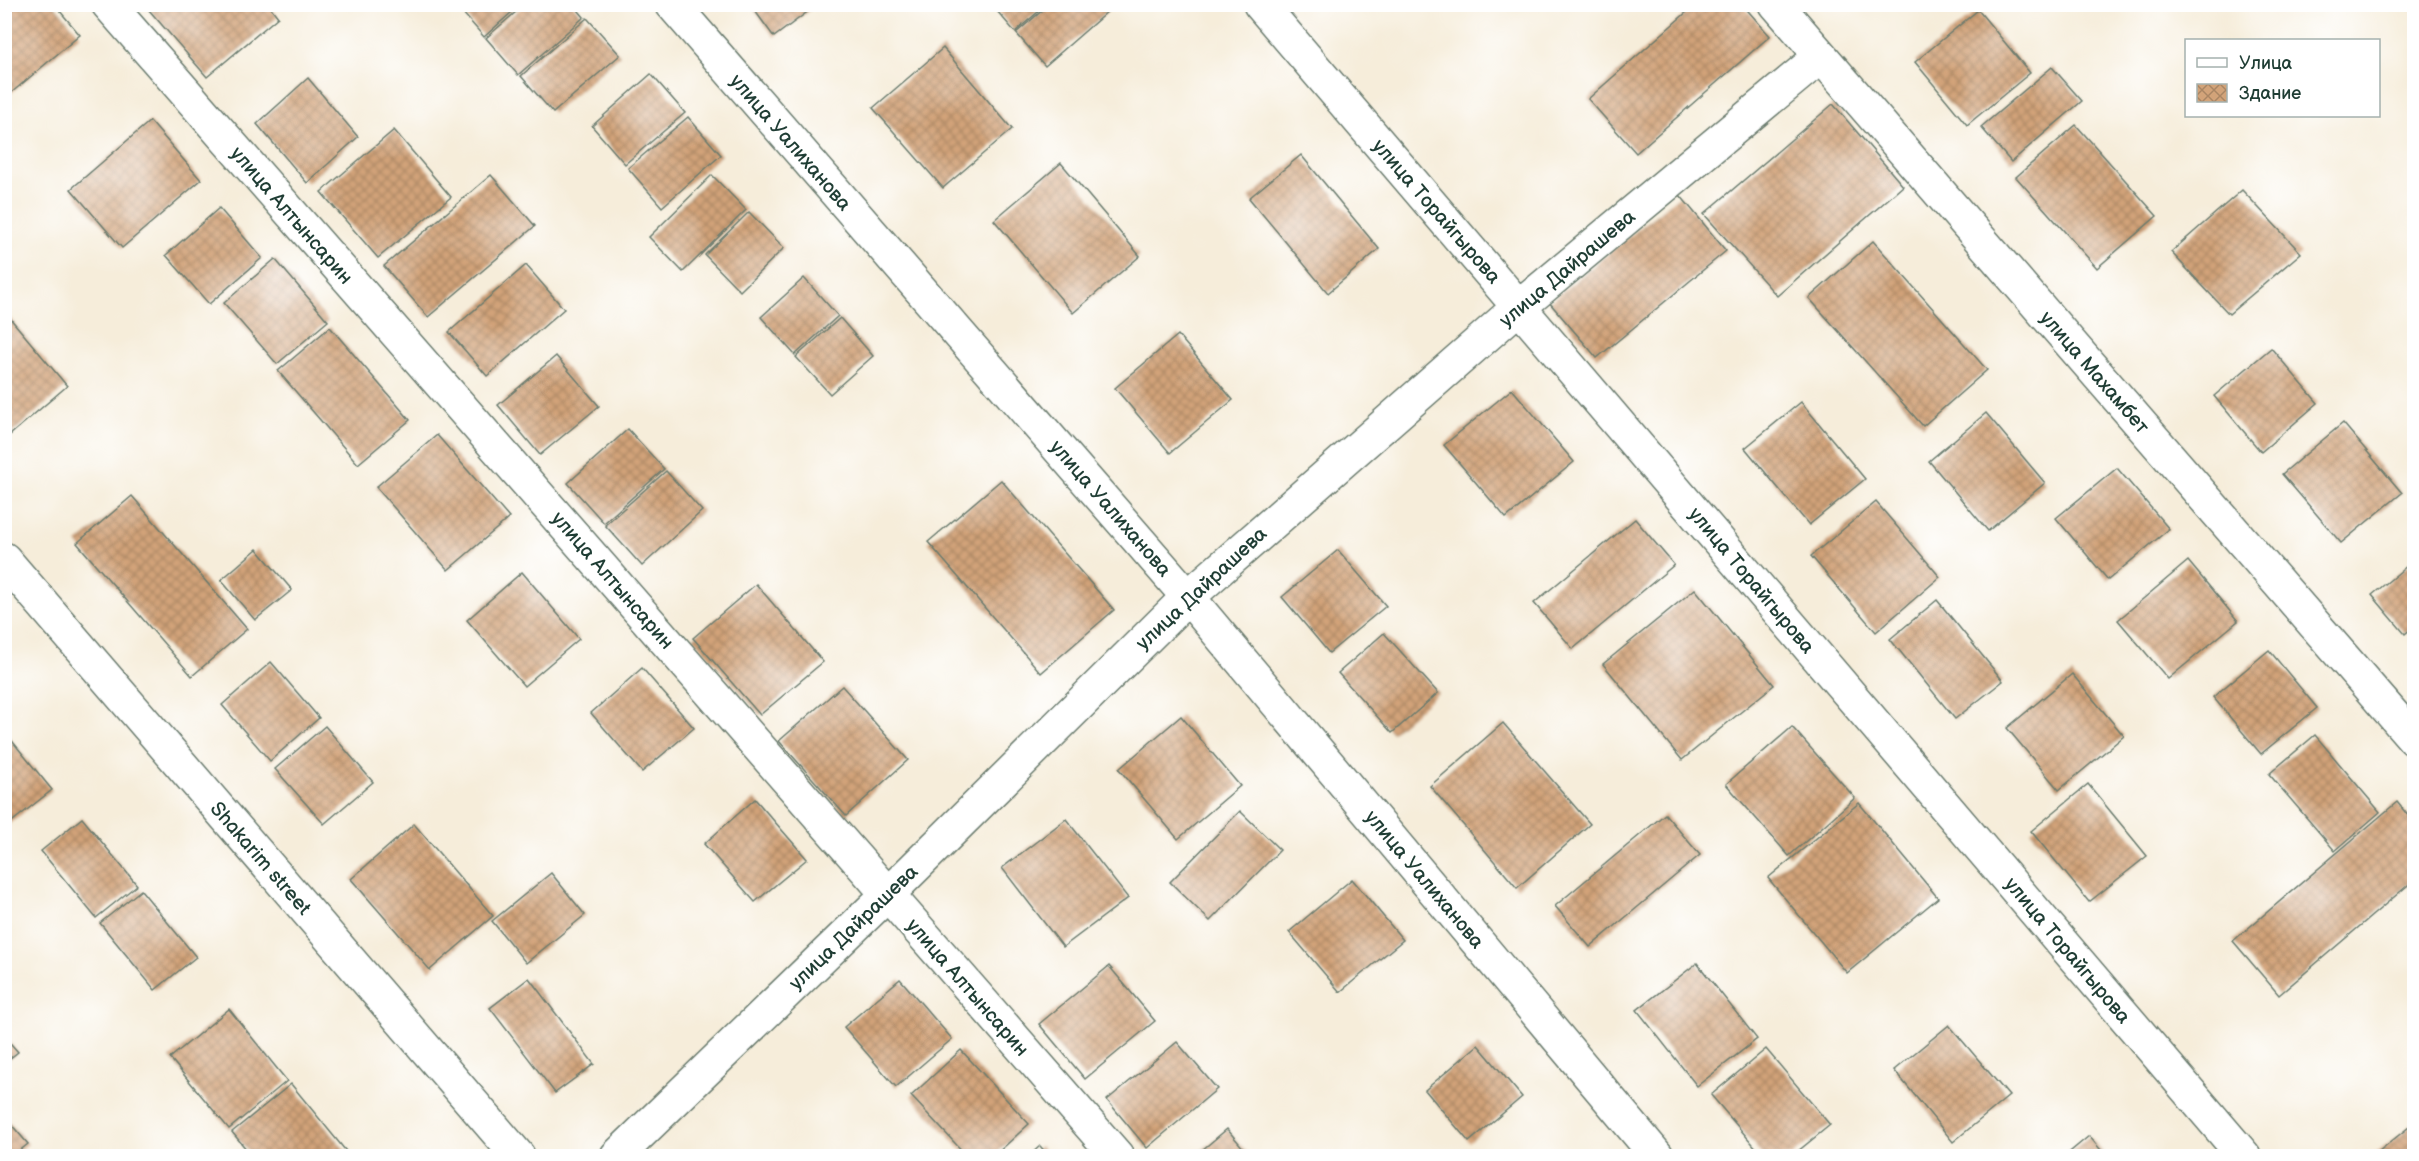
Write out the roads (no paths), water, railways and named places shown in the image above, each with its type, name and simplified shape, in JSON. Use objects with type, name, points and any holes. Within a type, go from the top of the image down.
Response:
[{"type":"street","name":"улица Алтынсарин","points":[[108,4],[1117,1156]]},
{"type":"street","name":"улица Уалиханова","points":[[672,4],[1188,597],[1657,1156]]},
{"type":"street","name":"улица Торайгырова","points":[[1260,4],[2244,1156]]},
{"type":"street","name":"улица Махамбет","points":[[1776,4],[2415,739]]},
{"type":"street","name":"улица Дайрашева","points":[[617,1156],[888,894],[1188,597],[1519,307],[1820,57]]},
{"type":"street","name":"Shakarim street","points":[[4,559],[518,1156]]}]
